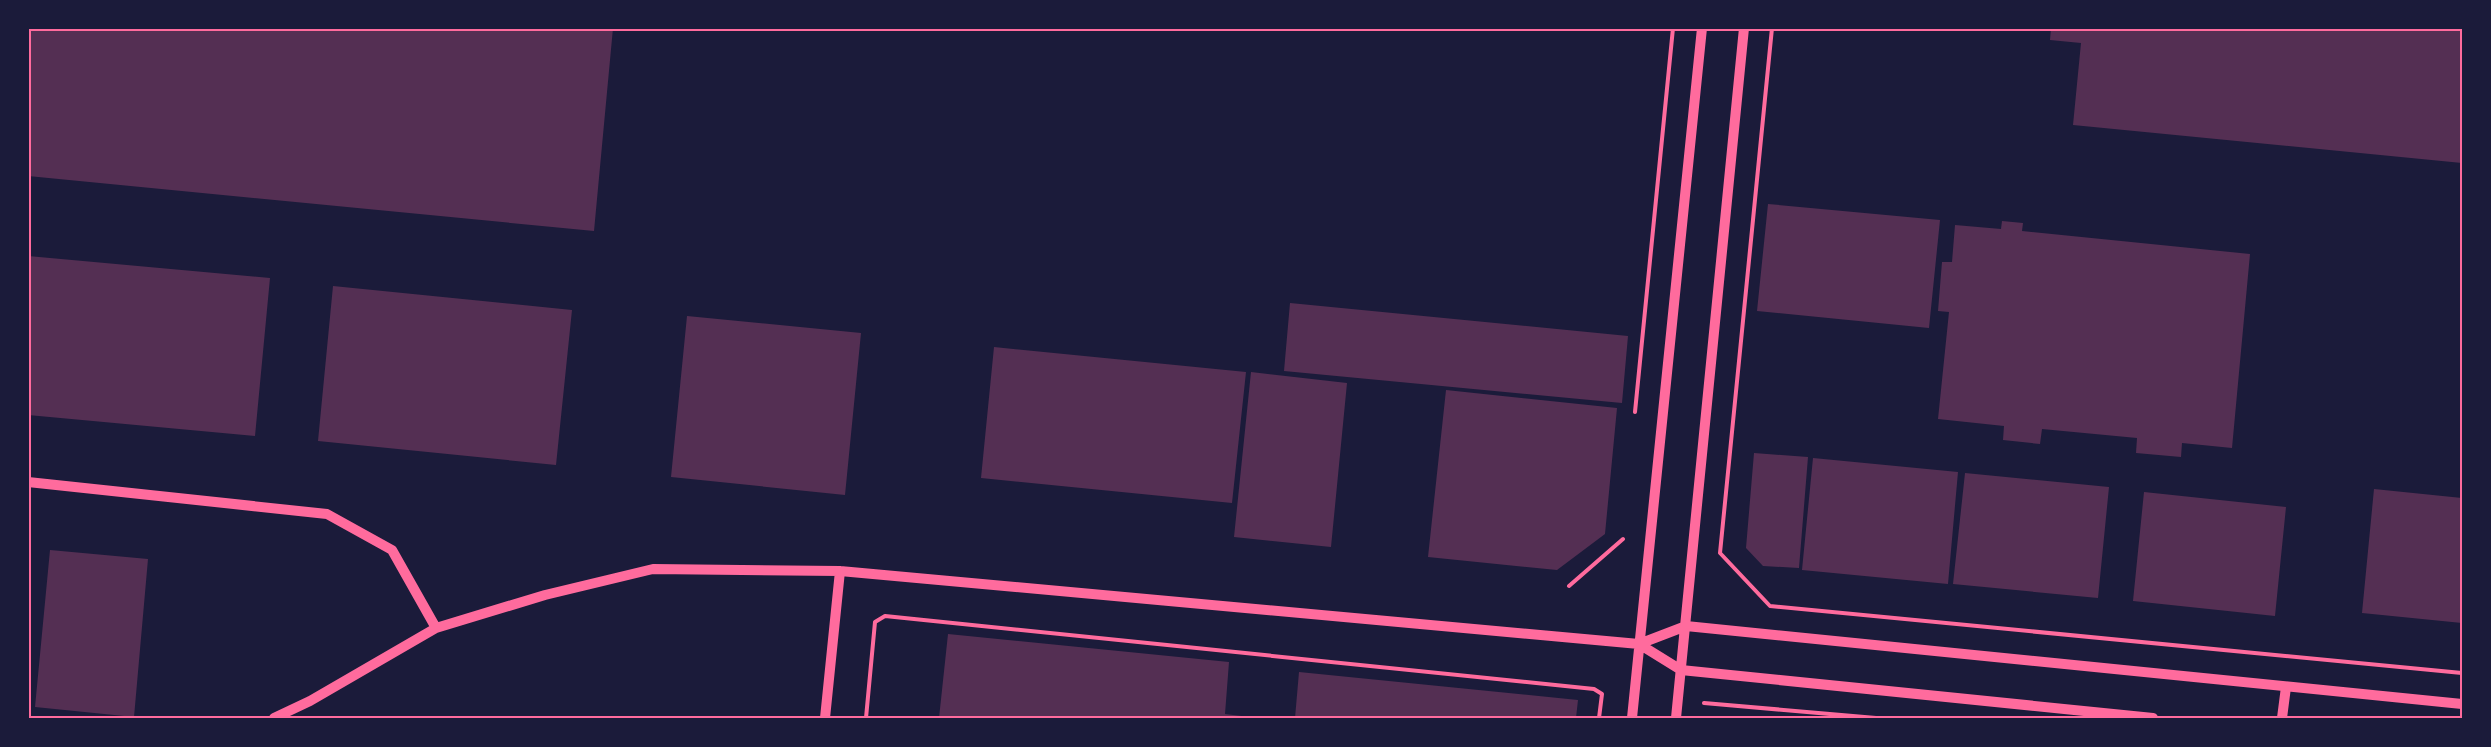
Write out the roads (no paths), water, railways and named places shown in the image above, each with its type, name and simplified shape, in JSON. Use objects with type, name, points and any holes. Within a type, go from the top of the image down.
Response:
[{"type":"street","points":[[1632,718],[1702,28]]},
{"type":"street","points":[[1676,718],[1744,28]]},
{"type":"street","points":[[28,482],[327,514],[392,550],[436,628]]},
{"type":"street","points":[[274,718],[310,701],[436,628],[546,595],[653,569],[840,571],[1639,644],[1686,626],[2463,704]]},
{"type":"street","points":[[825,718],[840,571]]},
{"type":"street","points":[[1639,644],[1681,670],[2153,718]]},
{"type":"street","points":[[2282,718],[2286,687]]}]
